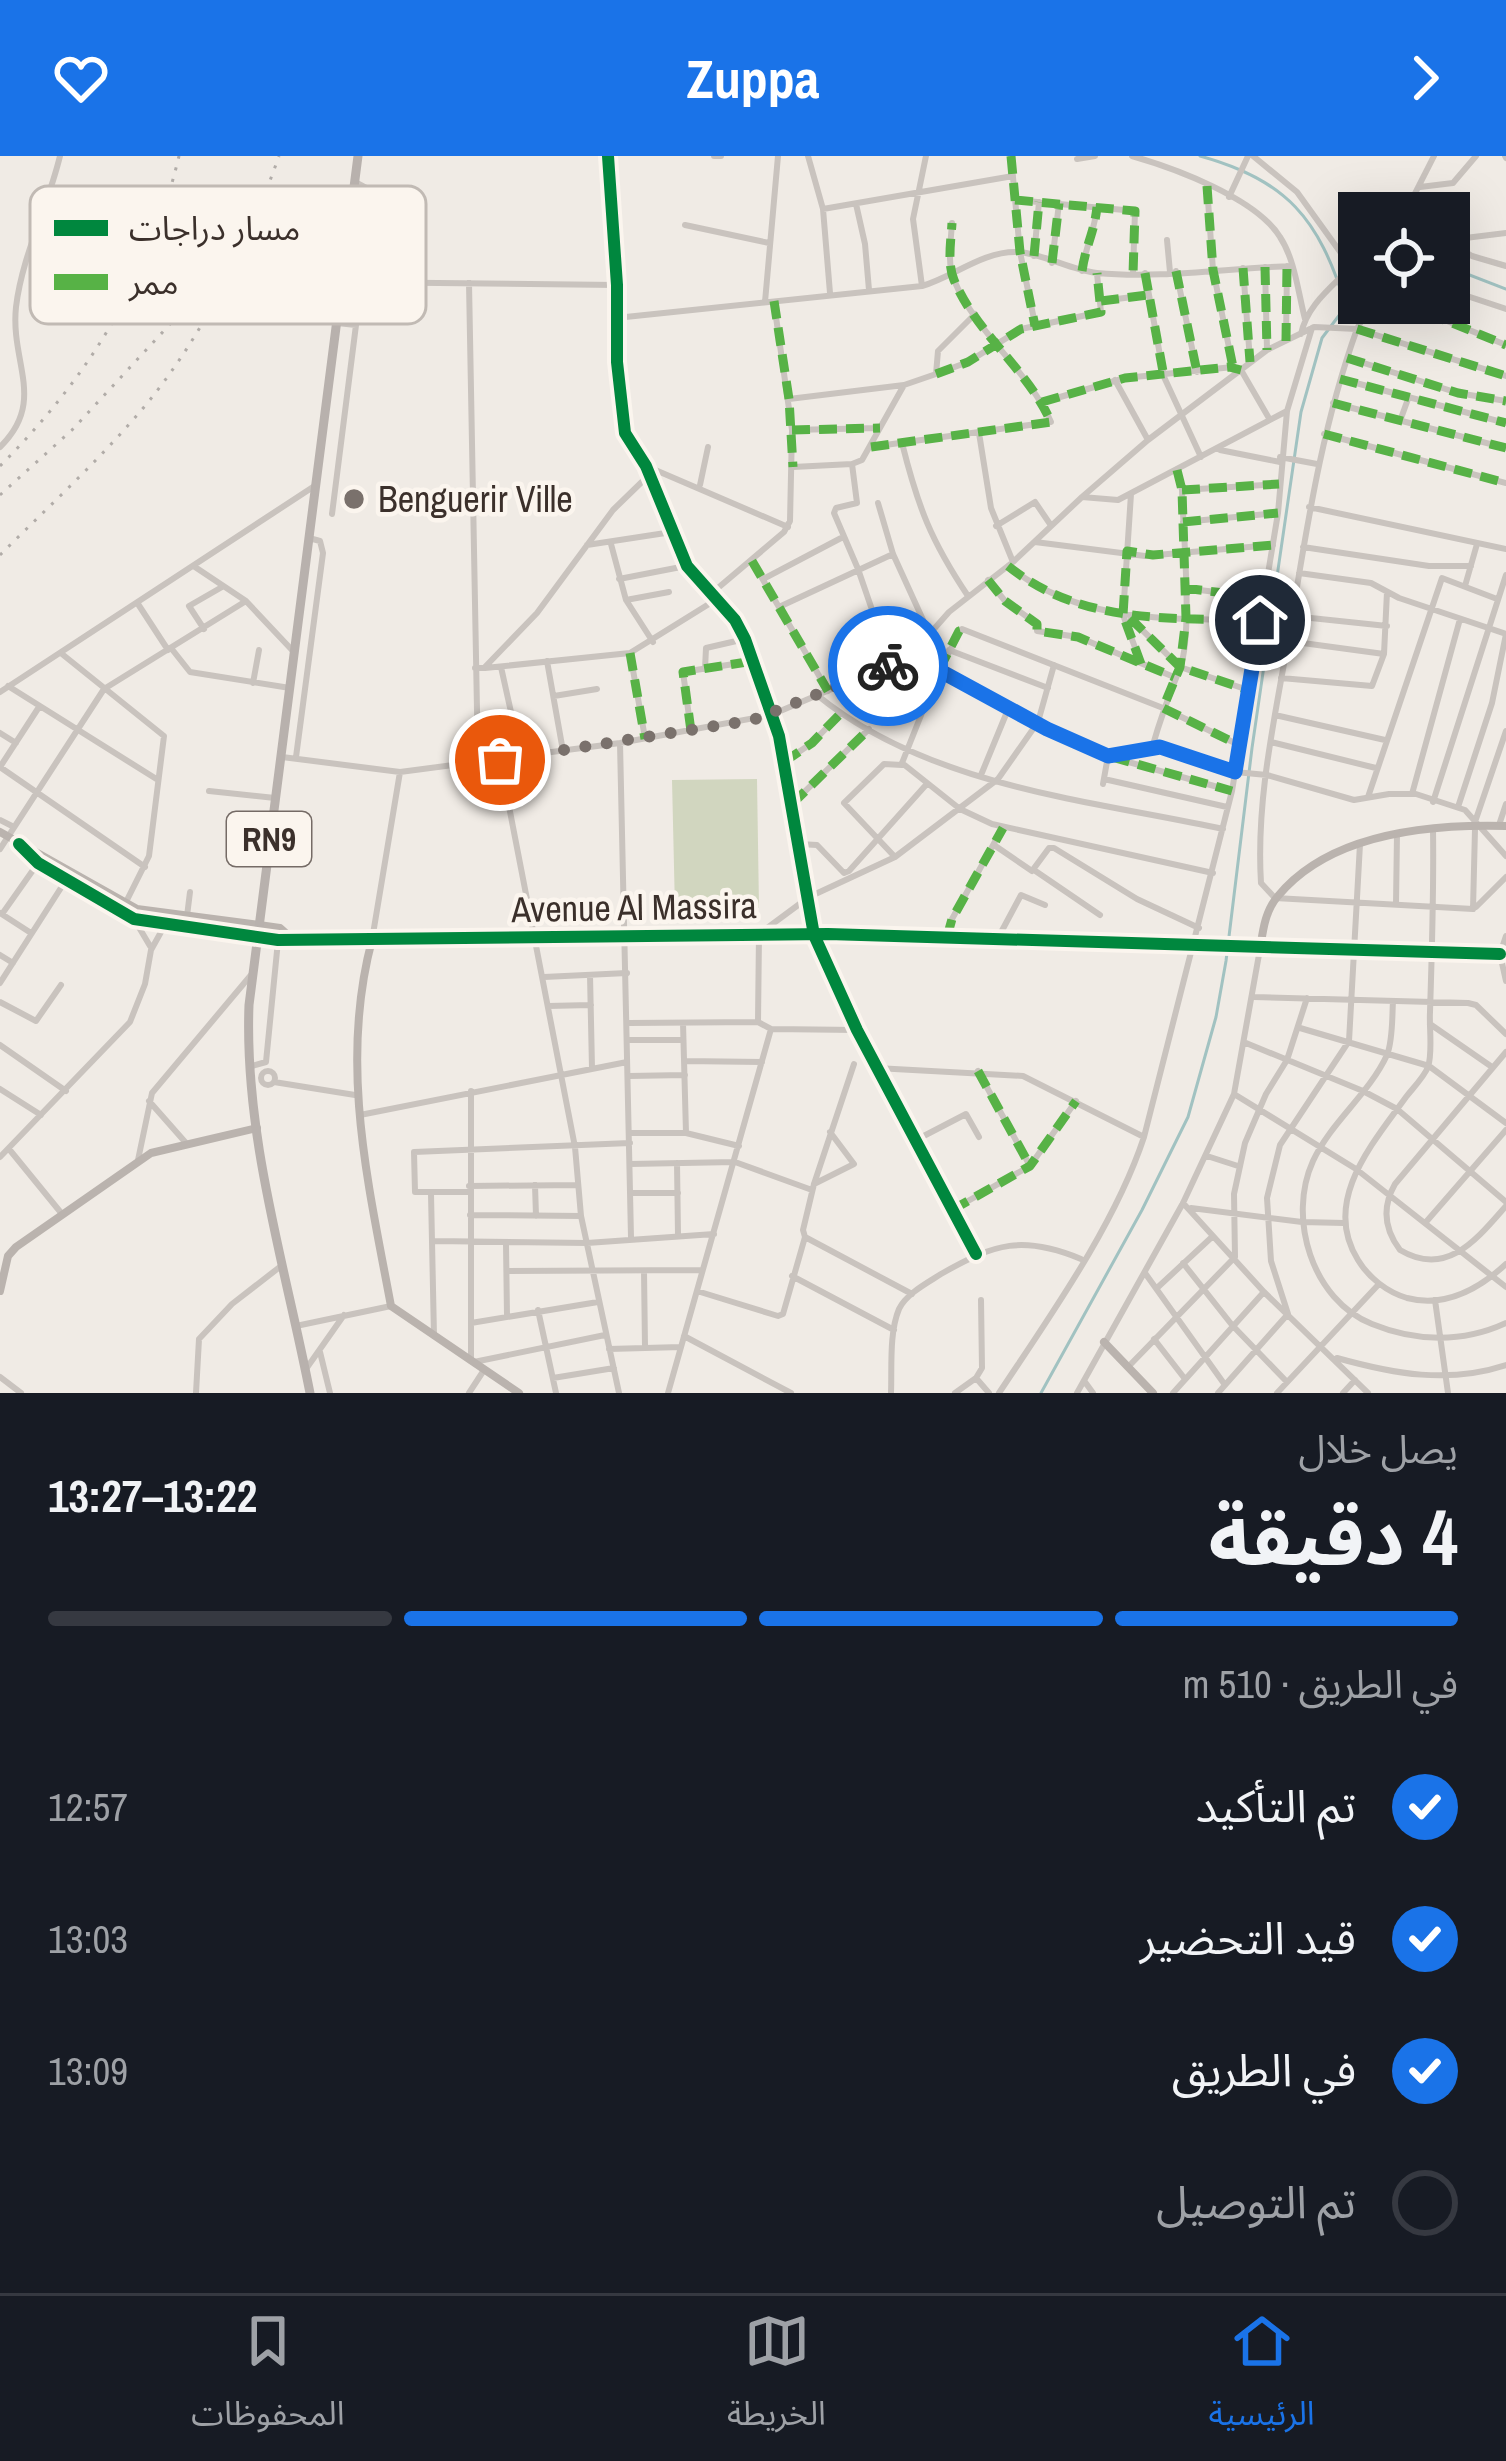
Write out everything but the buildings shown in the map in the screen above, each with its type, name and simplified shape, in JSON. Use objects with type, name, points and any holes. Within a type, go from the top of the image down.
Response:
[{"type":"main road","name":"RN9","points":[[354,186],[358,156]]},
{"type":"main road","name":"RN9","points":[[310,1393],[256,1128],[248,1034],[251,975],[337,324]]},
{"type":"street","points":[[51,186],[60,156]]},
{"type":"street","points":[[608,156],[619,393],[626,433],[648,470],[687,566],[735,620],[745,639],[784,762],[814,934],[876,1068],[976,1254]]},
{"type":"street","points":[[479,668],[630,653],[653,642],[714,596],[788,527],[792,430],[769,302],[778,156]]},
{"type":"street","points":[[808,156],[824,209],[830,293]]},
{"type":"street","points":[[922,286],[913,219],[926,156]]},
{"type":"street","points":[[1011,156],[1020,252],[1035,326]]},
{"type":"street","points":[[1077,160],[1095,156]]},
{"type":"street","points":[[1132,156],[1207,186],[1269,224],[1280,236],[1304,319]]},
{"type":"street","points":[[1418,192],[1434,156]]},
{"type":"street","points":[[1420,188],[1453,183],[1476,156]]},
{"type":"street","points":[[1228,197],[1249,158],[1297,192],[1338,243]]},
{"type":"street","points":[[824,209],[1012,176]]},
{"type":"street","points":[[355,182],[362,186]]},
{"type":"street","points":[[1207,186],[1213,270],[1237,368],[1270,420]]},
{"type":"street","points":[[1015,200],[1136,211],[1133,274]]},
{"type":"street","points":[[1034,256],[1039,202]]},
{"type":"street","points":[[1052,263],[1060,203]]},
{"type":"street","points":[[856,204],[869,290]]},
{"type":"street","points":[[1082,271],[1087,244],[1094,238],[1097,207]]},
{"type":"street","points":[[871,447],[1051,422],[1042,402],[994,345],[952,277],[952,223]]},
{"type":"street","points":[[685,225],[770,243]]},
{"type":"street","points":[[1470,238],[1506,233]]},
{"type":"street","points":[[1167,241],[1197,372]]},
{"type":"street","points":[[616,318],[922,286],[952,277],[982,259],[1020,252],[1097,273],[1289,266]]},
{"type":"street","points":[[0,447],[22,419],[17,298],[30,255]]},
{"type":"street","points":[[1470,255],[1506,266]]},
{"type":"street","points":[[1286,341],[1289,266]]},
{"type":"street","points":[[1265,267],[1268,350]]},
{"type":"street","points":[[1243,268],[1250,362]]},
{"type":"street","points":[[789,399],[904,385],[968,362],[1035,326],[1102,311],[1097,273]]},
{"type":"street","points":[[1145,273],[1164,376],[1201,457]]},
{"type":"street","points":[[1301,334],[1304,319],[1338,280]]},
{"type":"street","points":[[426,283],[617,285]]},
{"type":"street","points":[[469,283],[478,763]]},
{"type":"street","points":[[1101,301],[1148,295]]},
{"type":"street","points":[[1470,297],[1506,309]]},
{"type":"street","points":[[935,374],[938,351],[975,314]]},
{"type":"street","points":[[332,514],[356,326],[343,324]]},
{"type":"street","points":[[1360,324],[1312,463],[1303,547],[1265,775],[1259,836],[1261,883],[1275,898],[1473,909]]},
{"type":"street","points":[[1454,324],[1506,345]]},
{"type":"street","points":[[999,1393],[1083,1260],[1144,1137],[1239,772],[1239,745],[1278,513],[1287,411],[1313,327]]},
{"type":"street","points":[[282,757],[400,772],[563,752],[771,715],[911,655],[942,619],[1148,440],[1237,368],[1313,327],[1357,329],[1506,376]]},
{"type":"street","points":[[1347,358],[1458,393],[1506,401]]},
{"type":"street","points":[[1042,402],[1115,380],[1237,368]]},
{"type":"street","points":[[1340,379],[1506,423]]},
{"type":"street","points":[[1115,380],[1148,440]]},
{"type":"street","points":[[794,467],[862,460],[904,385]]},
{"type":"street","points":[[1400,421],[1408,399]]},
{"type":"street","points":[[1333,403],[1506,448]]},
{"type":"street","points":[[1082,497],[1118,500],[1287,411]]},
{"type":"street","points":[[792,430],[880,428]]},
{"type":"street","points":[[979,433],[996,526],[1010,564],[1028,582],[1075,603],[1127,617],[1260,620]]},
{"type":"street","points":[[1324,434],[1506,483]]},
{"type":"street","points":[[902,442],[916,502],[933,544],[968,596]]},
{"type":"street","points":[[700,487],[708,447]]},
{"type":"street","points":[[1216,449],[1312,463]]},
{"type":"street","points":[[852,464],[857,503],[836,508],[834,513],[891,665]]},
{"type":"street","points":[[479,668],[536,613],[648,470]]},
{"type":"street","points":[[648,470],[700,487],[788,527]]},
{"type":"street","points":[[1152,748],[1180,668],[1186,618],[1182,490],[1177,470]]},
{"type":"street","points":[[1182,490],[1280,484]]},
{"type":"street","points":[[0,692],[316,485]]},
{"type":"street","points":[[1131,494],[1127,617],[1141,664]]},
{"type":"street","points":[[996,526],[1035,502],[1050,524]]},
{"type":"street","points":[[878,503],[893,554],[929,635]]},
{"type":"street","points":[[1309,507],[1506,549]]},
{"type":"street","points":[[1183,522],[1278,513]]},
{"type":"street","points":[[587,545],[672,532]]},
{"type":"street","points":[[763,579],[843,537]]},
{"type":"street","points":[[296,758],[323,553],[320,541],[309,538]]},
{"type":"street","points":[[1035,542],[1145,556],[1273,544]]},
{"type":"street","points":[[611,544],[626,600],[653,642]]},
{"type":"street","points":[[1465,586],[1477,544]]},
{"type":"street","points":[[1303,547],[1429,566],[1471,566]]},
{"type":"street","points":[[779,607],[893,554]]},
{"type":"street","points":[[752,561],[828,691]]},
{"type":"street","points":[[619,579],[687,566]]},
{"type":"street","points":[[195,567],[246,602],[294,653]]},
{"type":"street","points":[[1299,573],[1371,583],[1432,610],[1506,634],[1492,704],[1458,808]]},
{"type":"street","points":[[1433,802],[1506,575]]},
{"type":"street","points":[[1367,798],[1442,578],[1497,598]]},
{"type":"street","points":[[988,580],[1005,601],[1036,623],[1037,631],[1078,637],[1174,677]]},
{"type":"street","points":[[204,628],[189,606],[222,587]]},
{"type":"street","points":[[1184,588],[1264,598]]},
{"type":"street","points":[[626,600],[669,592]]},
{"type":"street","points":[[1280,678],[1370,688],[1384,654],[1387,592]]},
{"type":"street","points":[[4,837],[104,689],[246,602]]},
{"type":"street","points":[[138,604],[190,672],[290,688]]},
{"type":"street","points":[[1292,616],[1387,626]]},
{"type":"street","points":[[1127,617],[1180,668],[1248,690]]},
{"type":"street","points":[[942,619],[1163,708],[1239,745]]},
{"type":"street","points":[[1412,794],[1460,619]]},
{"type":"street","points":[[902,765],[939,670],[961,630]]},
{"type":"street","points":[[706,669],[706,648],[745,639]]},
{"type":"street","points":[[1288,641],[1384,654]]},
{"type":"street","points":[[253,683],[259,650]]},
{"type":"street","points":[[949,650],[1048,688]]},
{"type":"street","points":[[62,653],[163,733],[145,867],[123,907]]},
{"type":"street","points":[[630,653],[645,739]]},
{"type":"street","points":[[911,655],[1110,756],[1232,791]]},
{"type":"street","points":[[548,661],[563,752]]},
{"type":"street","points":[[691,731],[683,673],[753,662]]},
{"type":"street","points":[[758,1022],[759,934],[809,898],[895,857],[998,779],[1038,722],[1054,664]]},
{"type":"street","points":[[501,667],[521,757]]},
{"type":"street","points":[[8,686],[159,781]]},
{"type":"street","points":[[554,696],[597,689]]},
{"type":"street","points":[[817,695],[840,714],[906,748],[981,775],[1223,829]]},
{"type":"street","points":[[39,707],[0,767],[145,867]]},
{"type":"street","points":[[981,775],[1009,707]]},
{"type":"street","points":[[784,762],[812,743],[840,714]]},
{"type":"street","points":[[1275,715],[1385,740]]},
{"type":"street","points":[[792,804],[869,729]]},
{"type":"street","points":[[1473,909],[1476,823],[1506,731]]},
{"type":"street","points":[[0,733],[16,742]]},
{"type":"street","points":[[1271,742],[1376,768]]},
{"type":"street","points":[[620,743],[632,1238]]},
{"type":"street","points":[[1110,756],[1152,748],[1348,799],[1412,794],[1458,808],[1506,856]]},
{"type":"street","points":[[1110,756],[1103,782],[1227,807]]},
{"type":"street","points":[[500,760],[575,1147],[581,1216],[619,1393]]},
{"type":"street","points":[[895,857],[844,803],[884,764],[902,765],[960,808],[1003,828],[1213,872]]},
{"type":"street","points":[[391,1306],[356,1095],[357,1003],[400,772]]},
{"type":"street","points":[[799,844],[817,845],[844,873],[926,784]]},
{"type":"street","points":[[209,790],[274,798]]},
{"type":"street","points":[[1077,1393],[1185,1205],[1234,1094],[1265,920],[1275,898],[1308,871],[1360,844],[1476,823],[1502,825],[1506,804]]},
{"type":"street","points":[[0,820],[4,837]]},
{"type":"street","points":[[947,937],[952,919],[1003,828]]},
{"type":"street","points":[[1433,829],[1429,1066],[1356,1169],[1344,1222],[1355,1256],[1379,1284],[1406,1298],[1435,1300],[1473,1290],[1506,1264]]},
{"type":"street","points":[[1032,834],[1137,898],[1199,928]]},
{"type":"street","points":[[1396,834],[1396,904]]},
{"type":"street","points":[[4,837],[41,851],[123,907],[148,938],[151,950]]},
{"type":"street","points":[[19,844],[66,880],[123,907],[258,930]]},
{"type":"street","points":[[1288,1314],[1271,1261],[1266,1216],[1274,1163],[1289,1128],[1349,1041],[1360,844]]},
{"type":"street","points":[[994,845],[1100,915]]},
{"type":"street","points":[[1034,870],[1049,848]]},
{"type":"street","points":[[31,933],[1,913],[38,862]]},
{"type":"street","points":[[1473,909],[1506,877]]},
{"type":"street","points":[[0,983],[66,880]]},
{"type":"street","points":[[187,920],[190,892]]},
{"type":"street","points":[[998,938],[1020,896],[1045,904]]},
{"type":"street","points":[[134,920],[187,920]]},
{"type":"street","points":[[0,1157],[130,1022],[145,984],[151,950],[166,923]]},
{"type":"street","name":"Avenue Al Massira","points":[[258,930],[280,928],[290,937]]},
{"type":"street","name":"Avenue Al Massira","points":[[258,930],[278,940],[814,934],[1260,949]]},
{"type":"street","points":[[1506,936],[1500,954],[1506,980]]},
{"type":"street","points":[[278,940],[266,1062],[253,1073],[266,1086],[274,1082],[356,1095]]},
{"type":"street","points":[[1260,949],[1500,954]]},
{"type":"street","points":[[0,955],[13,963]]},
{"type":"street","points":[[544,977],[627,973]]},
{"type":"street","points":[[138,1160],[148,1100],[251,975]]},
{"type":"street","points":[[590,975],[592,1068]]},
{"type":"street","points":[[0,1002],[36,1021],[61,985]]},
{"type":"street","points":[[1254,997],[1476,1005],[1506,1034]]},
{"type":"street","points":[[1128,1367],[1234,1257],[1238,1166],[1259,1108],[1287,1060],[1307,998]]},
{"type":"street","points":[[1393,1001],[1388,1052],[1322,1147],[1309,1175],[1303,1222],[1320,1277],[1352,1316],[1388,1330],[1441,1339],[1477,1334],[1506,1323]]},
{"type":"street","points":[[548,1006],[592,1005]]},
{"type":"street","points":[[628,1023],[758,1022],[771,1029],[857,1030]]},
{"type":"street","points":[[682,1023],[686,1133]]},
{"type":"street","points":[[1430,1024],[1492,1067]]},
{"type":"street","points":[[1300,1028],[1429,1066],[1506,1126],[1425,1222]]},
{"type":"street","points":[[668,1393],[771,1029]]},
{"type":"street","points":[[248,1034],[267,1034]]},
{"type":"street","points":[[628,1040],[683,1040]]},
{"type":"street","points":[[1246,1043],[1397,1109],[1432,1138],[1506,1204],[1462,1252],[1427,1261],[1400,1250],[1386,1224],[1389,1194],[1432,1138],[1506,1052]]},
{"type":"street","points":[[0,1045],[65,1091]]},
{"type":"street","points":[[684,1061],[763,1062]]},
{"type":"street","points":[[360,1115],[629,1062]]},
{"type":"street","points":[[697,1291],[780,1316],[805,1237],[813,1187],[854,1064]]},
{"type":"street","points":[[876,1068],[1023,1076],[1144,1137]]},
{"type":"street","points":[[978,1071],[1030,1166]]},
{"type":"street","points":[[629,1076],[685,1075]]},
{"type":"street","points":[[1,1091],[41,1114]]},
{"type":"street","points":[[471,1091],[472,1362]]},
{"type":"street","points":[[1234,1094],[1356,1169],[1506,1287]]},
{"type":"street","points":[[148,1100],[186,1143]]},
{"type":"street","points":[[952,1210],[1030,1166],[1076,1101]]},
{"type":"street","points":[[916,1140],[966,1114],[979,1137]]},
{"type":"street","points":[[0,1292],[2,1267],[16,1247],[138,1160],[186,1143],[256,1128]]},
{"type":"street","points":[[630,1164],[735,1162],[813,1187],[854,1164],[830,1132]]},
{"type":"street","points":[[630,1133],[686,1133],[739,1146]]},
{"type":"street","points":[[578,1185],[418,1193],[414,1152],[630,1143]]},
{"type":"street","points":[[9,1149],[62,1214]]},
{"type":"street","points":[[1207,1156],[1238,1166]]},
{"type":"street","points":[[677,1163],[678,1235]]},
{"type":"street","points":[[535,1186],[536,1216]]},
{"type":"street","points":[[431,1193],[434,1336]]},
{"type":"street","points":[[631,1193],[678,1193]]},
{"type":"street","points":[[1185,1205],[1303,1222],[1344,1222]]},
{"type":"street","points":[[1185,1205],[1264,1292],[1368,1393]]},
{"type":"street","points":[[470,1215],[581,1216]]},
{"type":"street","points":[[434,1241],[587,1243],[714,1234]]},
{"type":"street","points":[[1157,1288],[1213,1236]]},
{"type":"street","points":[[805,1237],[912,1294]]},
{"type":"street","points":[[891,1393],[894,1330],[900,1306],[912,1294],[976,1254],[1012,1243],[1052,1247],[1083,1260]]},
{"type":"street","points":[[506,1244],[507,1316]]},
{"type":"street","points":[[1183,1263],[1232,1325],[1287,1382]]},
{"type":"street","points":[[196,1393],[199,1339],[232,1304],[282,1265]]},
{"type":"street","points":[[507,1271],[703,1270]]},
{"type":"street","points":[[644,1271],[646,1347]]},
{"type":"street","points":[[1145,1273],[1225,1385]]},
{"type":"street","points":[[792,1276],[894,1330]]},
{"type":"street","points":[[1276,1393],[1379,1284]]},
{"type":"street","points":[[1173,1393],[1264,1292]]},
{"type":"street","points":[[955,1393],[982,1368],[981,1300]]},
{"type":"street","points":[[1435,1300],[1448,1393]]},
{"type":"street","points":[[471,1323],[598,1302]]},
{"type":"street","points":[[296,1326],[391,1306],[482,1373],[519,1393]]},
{"type":"street","points":[[538,1310],[556,1393]]},
{"type":"street","points":[[1218,1393],[1288,1314]]},
{"type":"street","points":[[306,1369],[344,1315]]},
{"type":"street","points":[[472,1362],[605,1335]]},
{"type":"street","points":[[684,1336],[788,1392]]},
{"type":"street","points":[[1154,1338],[1185,1379]]},
{"type":"street","points":[[1104,1342],[1153,1393]]},
{"type":"street","points":[[609,1349],[681,1346]]},
{"type":"street","points":[[320,1352],[330,1393]]},
{"type":"street","points":[[1334,1357],[1414,1376],[1446,1377],[1506,1365]]},
{"type":"street","points":[[554,1378],[614,1368]]},
{"type":"street","points":[[470,1393],[482,1373]]},
{"type":"street","points":[[482,1373],[484,1393]]},
{"type":"street","points":[[0,1377],[21,1393]]},
{"type":"street","points":[[976,1378],[989,1393]]},
{"type":"street","points":[[1085,1378],[1093,1393]]},
{"type":"street","points":[[1343,1393],[1355,1380]]},
{"type":"green space","points":[[757,779],[759,908],[675,910],[672,780]]},
{"type":"waterway","points":[[1200,156],[1256,177],[1295,207],[1324,248],[1338,283]]},
{"type":"waterway","points":[[1470,275],[1506,289]]},
{"type":"waterway","points":[[1041,1393],[1188,1117],[1216,1017],[1301,412],[1322,338],[1338,317]]},
{"type":"railway","points":[[171,186],[179,156]]},
{"type":"railway","points":[[267,186],[279,156]]},
{"type":"railway","points":[[0,466],[61,398],[112,324]]},
{"type":"railway","points":[[0,495],[72,430],[170,324]]},
{"type":"railway","points":[[0,555],[149,401],[201,324]]},
{"type":"marked path","points":[[1011,156],[1020,252],[1035,326]]},
{"type":"marked path","points":[[1207,186],[1213,270],[1233,367]]},
{"type":"marked path","points":[[1015,200],[1135,211],[1133,274]]},
{"type":"marked path","points":[[1034,256],[1039,202]]},
{"type":"marked path","points":[[1052,263],[1059,203]]},
{"type":"marked path","points":[[1082,271],[1097,207]]},
{"type":"marked path","points":[[871,447],[1051,422],[954,280],[952,223]]},
{"type":"marked path","points":[[1286,341],[1287,266]]},
{"type":"marked path","points":[[1265,267],[1267,350]]},
{"type":"marked path","points":[[1243,268],[1250,362]]},
{"type":"marked path","points":[[1176,271],[1197,372]]},
{"type":"marked path","points":[[936,374],[968,362],[1021,329],[1101,312],[1097,273]]},
{"type":"marked path","points":[[1145,273],[1164,377]]},
{"type":"marked path","points":[[1101,301],[1148,295]]},
{"type":"marked path","points":[[774,301],[789,399],[793,467]]},
{"type":"marked path","points":[[1454,324],[1506,345]]},
{"type":"marked path","points":[[1357,329],[1506,376]]},
{"type":"marked path","points":[[1347,358],[1458,393],[1506,401]]},
{"type":"marked path","points":[[1042,402],[1125,378],[1229,367],[1241,370]]},
{"type":"marked path","points":[[1340,379],[1506,423]]},
{"type":"marked path","points":[[1333,403],[1506,448]]},
{"type":"marked path","points":[[792,430],[880,428]]},
{"type":"marked path","points":[[1324,434],[1506,483]]},
{"type":"marked path","points":[[1177,470],[1182,490],[1186,618],[1180,667],[1163,708],[1239,745]]},
{"type":"marked path","points":[[1182,490],[1279,484]]},
{"type":"marked path","points":[[1183,522],[1278,513]]},
{"type":"marked path","points":[[1141,664],[1123,615],[1127,551],[1153,555],[1273,545]]},
{"type":"marked path","points":[[752,561],[828,691]]},
{"type":"marked path","points":[[1008,566],[1036,585],[1097,608],[1160,618],[1260,620]]},
{"type":"marked path","points":[[988,580],[1005,601],[1037,624],[1037,631],[1078,637],[1174,677]]},
{"type":"marked path","points":[[1184,588],[1264,598]]},
{"type":"marked path","points":[[1130,618],[1180,667],[1248,690]]},
{"type":"marked path","points":[[939,670],[963,630]]},
{"type":"marked path","points":[[630,653],[645,739]]},
{"type":"marked path","points":[[691,731],[683,672],[753,661]]},
{"type":"marked path","points":[[784,762],[812,743],[840,714]]},
{"type":"marked path","points":[[792,804],[869,729]]},
{"type":"marked path","points":[[1112,757],[1232,791]]},
{"type":"marked path","points":[[947,937],[952,919],[1003,828]]},
{"type":"marked path","points":[[978,1071],[1030,1166]]},
{"type":"marked path","points":[[952,1210],[1030,1166],[1076,1101]]},
{"type":"cycle path","points":[[608,156],[617,362],[625,433],[646,466],[687,566],[735,620],[745,639],[779,736],[814,935],[857,1030],[976,1254]]},
{"type":"cycle path","points":[[19,844],[38,863],[134,919],[278,940],[828,934],[1500,954]]},
{"type":"way so far","points":[[500,760],[753,720],[888,666]]},
{"type":"place","name":"Benguerir Ville","points":[[354,499]]},
{"type":"route","points":[[888,666],[911,655],[1047,729],[1108,756],[1160,747],[1235,772],[1260,620]]}]
